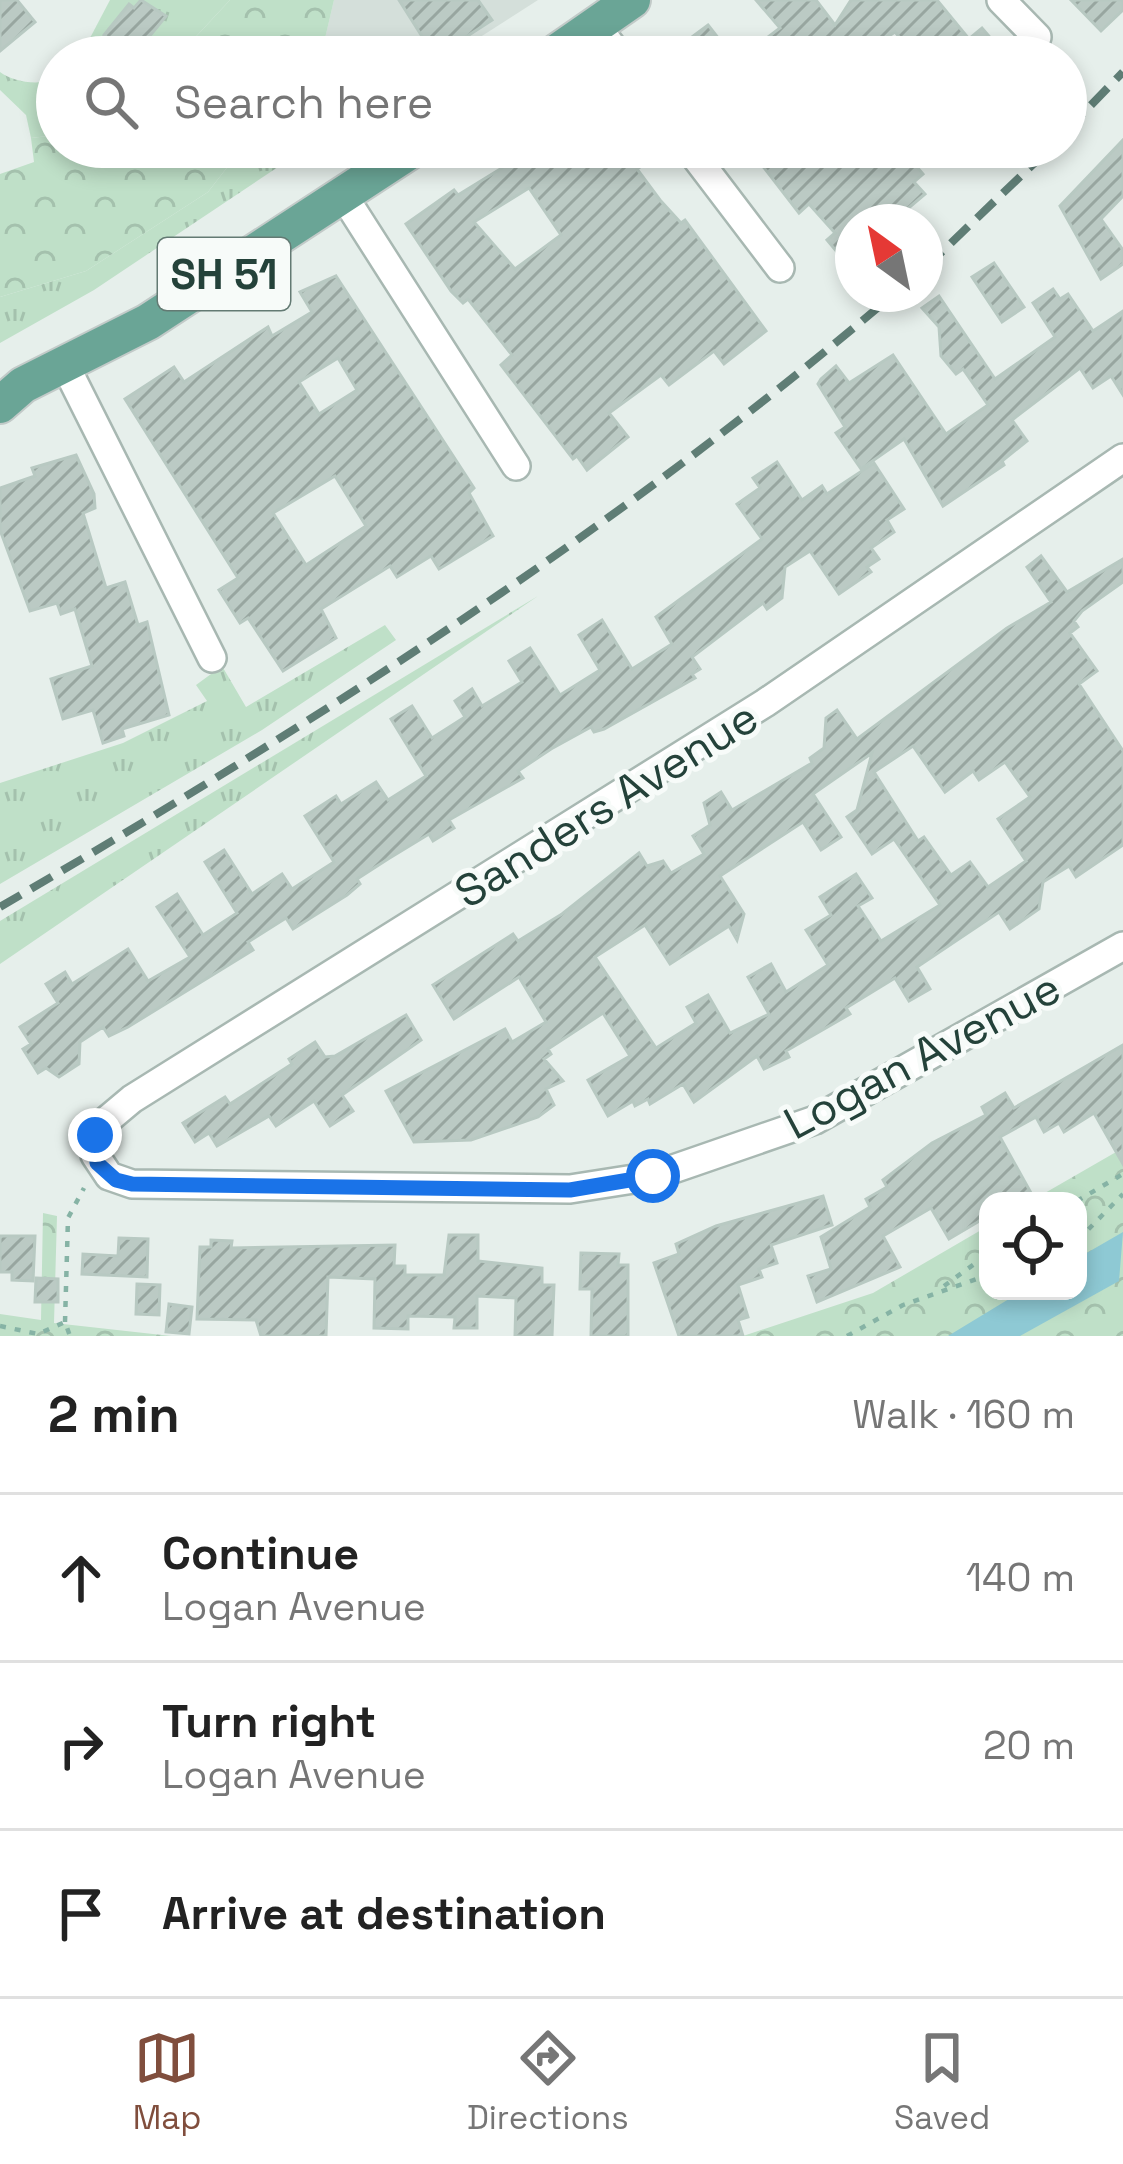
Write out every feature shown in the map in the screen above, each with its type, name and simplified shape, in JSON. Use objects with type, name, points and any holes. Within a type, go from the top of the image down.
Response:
[{"type":"main road","points":[[581,36],[632,0]]},
{"type":"main road","name":"SH 51","points":[[8,393],[148,322],[384,168]]},
{"type":"street","points":[[1001,0],[1035,36]]},
{"type":"street","points":[[596,26],[604,36]]},
{"type":"street","points":[[704,168],[780,268]]},
{"type":"street","points":[[344,195],[516,466]]},
{"type":"street","points":[[65,364],[212,658]]},
{"type":"street","name":"Sanders Avenue","points":[[95,1155],[101,1125],[132,1099],[766,703],[1123,458]]},
{"type":"street","name":"Logan Avenue","points":[[95,1155],[116,1180],[132,1184],[609,1186],[815,1120],[1123,946]]},
{"type":"path","points":[[70,1336],[65,1322],[68,1218],[95,1155]]},
{"type":"path","points":[[1087,1195],[1123,1174]]},
{"type":"path","points":[[1087,1231],[1123,1194]]},
{"type":"path","points":[[847,1336],[942,1288],[979,1261]]},
{"type":"path","points":[[942,1288],[979,1278]]},
{"type":"path","points":[[0,1326],[38,1334],[65,1322]]},
{"type":"shaded area","points":[[334,0],[538,0],[482,36],[325,36]]},
{"type":"green space","points":[[110,0],[230,0],[197,36],[91,36]]},
{"type":"green space","points":[[230,0],[334,0],[326,36],[197,36]]},
{"type":"green space","points":[[0,72],[36,82],[36,137],[31,138],[26,115],[0,90]]},
{"type":"green space","points":[[36,137],[36,168],[227,168],[208,192],[86,271],[0,297],[0,174],[34,162],[31,138]]},
{"type":"green space","points":[[227,168],[277,168],[94,290],[0,343],[0,297],[86,271],[208,192]]},
{"type":"green space","points":[[538,596],[0,964],[0,921]]},
{"type":"green space","points":[[385,625],[396,640],[262,730],[0,884],[0,783],[123,743],[207,701],[196,685],[222,666],[246,707]]},
{"type":"green space","points":[[1123,1148],[1123,1336],[743,1336],[873,1293],[979,1231],[979,1300],[1087,1300],[1087,1192],[1047,1192]]},
{"type":"green space","points":[[43,1213],[57,1216],[54,1323],[171,1336],[0,1336],[0,1314],[41,1320]]},
{"type":"water","points":[[1123,1232],[1119,1281],[1087,1299],[1087,1253]]},
{"type":"water","points":[[1007,1300],[1085,1300],[1020,1336],[948,1336]]},
{"type":"building","points":[[0,0],[17,0],[35,22],[0,51]]},
{"type":"building","points":[[141,0],[166,16],[150,36],[104,35],[129,4],[134,8]]},
{"type":"building","points":[[399,0],[478,0],[492,20],[467,36],[422,36]]},
{"type":"building","points":[[756,0],[816,0],[835,25],[851,0],[937,0],[967,36],[898,36],[895,32],[889,36],[770,36],[780,28]]},
{"type":"building","points":[[1071,0],[1123,0],[1123,10],[1101,31]]},
{"type":"building","points":[[708,25],[717,36],[693,36]]},
{"type":"building","points":[[1123,140],[1123,196],[1101,219],[1123,250],[1123,264],[1101,279],[1060,206]]},
{"type":"building","points":[[502,168],[638,168],[660,200],[681,223],[685,220],[766,331],[724,364],[714,351],[669,385],[661,375],[609,413],[628,437],[587,470],[577,456],[573,459],[501,365],[512,355],[468,299],[463,303],[451,291],[406,224],[454,190],[458,195]],"holes":[[[529,188],[561,235],[515,269],[474,222]]]},
{"type":"building","points":[[764,168],[918,168],[923,174],[914,182],[925,194],[913,204],[835,204],[835,233],[809,204],[799,213]]},
{"type":"building","points":[[994,263],[1024,307],[1002,322],[972,277]]},
{"type":"building","points":[[336,276],[474,488],[469,493],[493,536],[439,569],[431,556],[397,577],[390,566],[321,609],[336,638],[283,671],[248,618],[240,623],[219,590],[238,578],[125,399],[174,367],[184,382],[268,327],[272,336],[312,312],[300,292]],"holes":[[[338,358],[357,390],[319,414],[299,382]],[[335,476],[366,526],[306,565],[273,513]]]},
{"type":"building","points":[[1053,289],[1060,299],[1068,294],[1093,331],[1123,311],[1123,395],[1111,376],[1093,388],[1080,368],[1012,420],[1027,441],[1002,461],[1004,465],[943,506],[904,439],[861,469],[836,433],[845,427],[818,384],[821,379],[836,366],[849,383],[893,355],[946,434],[988,405],[963,369],[956,374],[941,356],[939,327],[926,312],[943,312],[943,302],[995,379],[1055,337],[1033,303]]},
{"type":"building","points":[[76,455],[94,494],[95,508],[83,513],[106,588],[125,582],[138,625],[147,622],[169,715],[122,729],[124,736],[103,743],[93,710],[63,719],[51,679],[92,666],[75,609],[61,614],[57,603],[30,611],[0,530],[0,488],[35,476],[32,468]]},
{"type":"building","points":[[777,462],[802,500],[822,486],[827,494],[874,463],[904,509],[887,520],[894,532],[871,548],[879,559],[867,567],[871,572],[839,594],[810,551],[785,567],[782,598],[767,609],[763,603],[692,657],[700,669],[692,674],[695,678],[604,729],[594,732],[591,727],[551,749],[518,771],[523,778],[449,820],[454,828],[433,841],[429,834],[388,859],[357,879],[360,884],[347,895],[293,929],[286,918],[248,942],[253,950],[128,1027],[109,1036],[103,1027],[80,1042],[79,1064],[59,1077],[46,1068],[38,1073],[23,1049],[31,1044],[20,1027],[58,1003],[46,984],[65,972],[72,984],[128,949],[148,981],[190,957],[157,907],[177,894],[203,935],[237,913],[205,862],[224,850],[252,894],[282,874],[292,889],[334,862],[305,816],[336,796],[341,804],[376,782],[388,800],[426,776],[391,719],[412,706],[432,738],[465,717],[455,701],[472,689],[482,706],[522,682],[509,661],[530,648],[560,695],[600,670],[579,635],[602,620],[632,669],[672,644],[656,617],[762,539],[737,504],[760,488],[753,478]]},
{"type":"building","points":[[1041,556],[1067,592],[1123,559],[1123,582],[1082,611],[1074,621],[1078,627],[1070,633],[1097,671],[1079,684],[1123,751],[1123,845],[1076,877],[1069,866],[1043,882],[1039,909],[1010,929],[999,912],[917,967],[930,989],[909,1001],[895,978],[846,1008],[850,1014],[786,1051],[789,1057],[764,1069],[757,1056],[694,1102],[683,1084],[650,1104],[648,1099],[635,1106],[633,1101],[608,1116],[588,1080],[630,1056],[603,1013],[548,1049],[551,1054],[544,1059],[563,1081],[546,1089],[554,1105],[538,1117],[471,1140],[414,1142],[386,1091],[505,1029],[512,1042],[546,1022],[519,977],[454,1019],[433,985],[513,934],[518,941],[562,914],[639,853],[647,866],[663,861],[671,873],[704,854],[693,836],[710,825],[704,803],[721,792],[732,810],[812,763],[810,758],[824,748],[826,718],[837,710],[857,739],[1007,628],[1051,602],[1027,567]],"holes":[[[913,746],[945,792],[973,771],[979,780],[1005,762],[1030,797],[998,819],[1026,861],[988,887],[970,862],[951,875],[924,837],[918,841],[874,772]],[[872,753],[857,810],[847,817],[872,854],[894,839],[940,905],[881,941],[858,906],[872,898],[856,874],[820,897],[831,915],[806,930],[828,965],[786,992],[771,964],[748,977],[769,1014],[730,1033],[708,995],[687,1007],[696,1023],[656,1048],[595,957],[645,925],[670,964],[729,926],[737,940],[744,914],[720,876],[803,822],[821,850],[841,837],[813,794]]]},
{"type":"building","points":[[406,1015],[421,1040],[342,1095],[353,1111],[330,1126],[314,1101],[276,1126],[269,1116],[217,1146],[209,1133],[195,1142],[183,1123],[225,1097],[230,1104],[292,1064],[289,1059],[315,1042],[325,1057],[335,1056]]},
{"type":"building","points":[[1123,1045],[1123,1164],[1094,1113],[1064,1132],[1059,1123],[1044,1132],[1036,1117],[1000,1137],[1030,1192],[979,1192],[979,1221],[949,1239],[931,1208],[883,1236],[900,1267],[817,1302],[808,1276],[831,1269],[821,1237],[870,1207],[866,1199],[887,1187],[883,1180],[932,1143],[986,1115],[982,1107],[1005,1093],[1014,1108]]},
{"type":"building","points":[[823,1196],[832,1225],[771,1245],[777,1263],[759,1269],[762,1277],[738,1285],[748,1317],[738,1320],[743,1336],[679,1336],[654,1263],[679,1254],[676,1244],[716,1226]]},
{"type":"building","points":[[449,1235],[478,1235],[478,1261],[542,1268],[542,1285],[554,1285],[552,1336],[515,1336],[516,1298],[477,1296],[477,1328],[454,1328],[455,1317],[408,1316],[408,1329],[374,1328],[375,1279],[328,1277],[326,1336],[261,1336],[256,1320],[197,1319],[200,1247],[211,1247],[211,1240],[232,1241],[231,1248],[395,1245],[394,1266],[405,1266],[405,1275],[444,1275]]},
{"type":"building","points":[[0,1236],[35,1236],[33,1281],[12,1280],[12,1272],[0,1272]]},
{"type":"building","points":[[119,1238],[148,1239],[147,1277],[82,1274],[83,1254],[118,1256]]},
{"type":"building","points":[[581,1253],[619,1254],[618,1265],[628,1265],[628,1336],[591,1336],[592,1289],[580,1289]]},
{"type":"building","points":[[36,1278],[58,1279],[58,1302],[35,1302]]},
{"type":"building","points":[[137,1284],[160,1285],[159,1315],[136,1314]]},
{"type":"building","points":[[169,1304],[192,1307],[189,1334],[166,1332]]},
{"type":"railway","points":[[1087,109],[1123,72]]},
{"type":"railway","points":[[943,251],[1029,168]]},
{"type":"railway","points":[[0,907],[233,767],[461,620],[682,464],[872,312]]},
{"type":"route","points":[[95,1135],[97,1163],[116,1180],[132,1184],[570,1190],[653,1176]]}]
